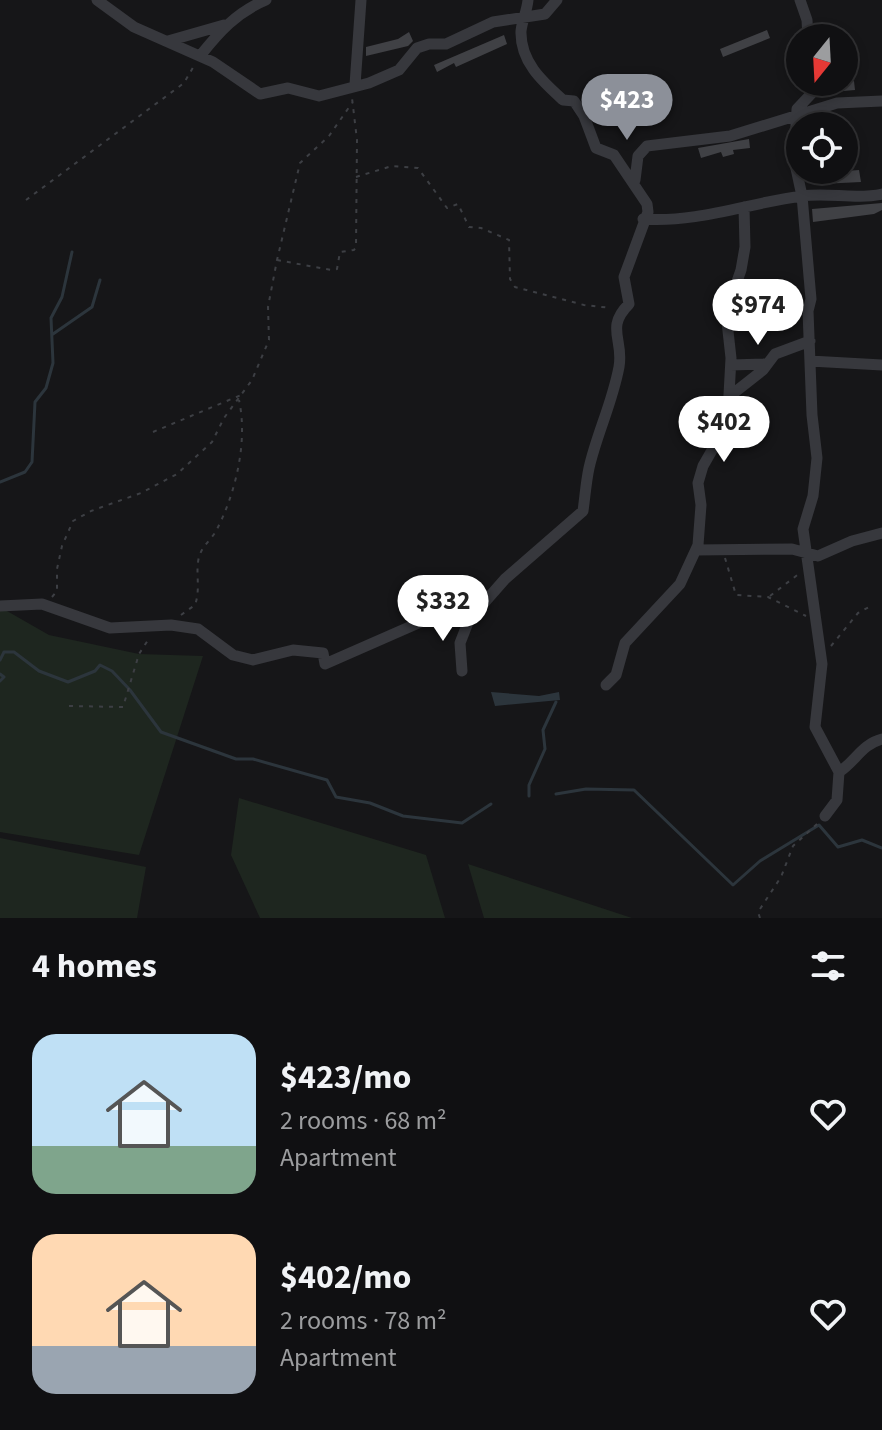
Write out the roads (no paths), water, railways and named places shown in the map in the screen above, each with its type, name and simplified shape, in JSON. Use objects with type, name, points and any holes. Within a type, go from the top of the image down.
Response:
[{"type":"street","points":[[97,0],[134,27],[236,75],[260,94],[288,88],[319,96],[369,83],[399,70],[417,48],[446,44],[493,22],[545,14],[557,0]]},
{"type":"street","points":[[200,56],[225,25],[266,0]]},
{"type":"street","points":[[354,85],[361,0]]},
{"type":"street","points":[[462,671],[460,643],[469,620],[505,579],[583,511],[589,468],[612,405],[619,365],[615,328],[619,313],[629,304],[624,277],[648,212],[635,182],[614,155],[596,148],[584,116],[574,101],[563,100],[546,81],[534,74],[523,48],[521,28],[527,17],[528,0]]},
{"type":"street","points":[[800,0],[807,24]]},
{"type":"street","points":[[167,42],[225,25]]},
{"type":"street","points":[[798,112],[800,103],[810,96]]},
{"type":"street","points":[[812,112],[837,103],[882,101]]},
{"type":"street","points":[[635,182],[634,168],[638,156],[647,146],[730,136],[786,121]]},
{"type":"street","points":[[799,184],[811,299],[808,311],[817,458],[813,496],[803,529],[822,664],[815,727],[839,772],[837,800],[825,816]]},
{"type":"street","points":[[643,219],[669,221],[802,196],[882,194]]},
{"type":"street","points":[[606,685],[616,675],[625,643],[680,584],[696,550],[701,505],[698,483],[703,466],[723,431],[730,396],[731,365],[726,313],[745,247],[744,207]]},
{"type":"street","points":[[730,396],[783,349],[810,341]]},
{"type":"street","points":[[810,361],[882,365]]},
{"type":"street","points":[[731,365],[766,364]]},
{"type":"street","points":[[808,560],[852,541],[882,533]]},
{"type":"street","points":[[696,550],[792,549],[808,560]]},
{"type":"street","points":[[0,606],[42,604],[110,628],[171,625],[198,629],[233,655],[253,660],[293,650],[323,653],[325,664],[423,621],[469,620]]},
{"type":"street","points":[[839,772],[849,766],[862,749],[882,739]]},
{"type":"waterway","points":[[0,482],[25,472],[32,462],[35,402],[46,388],[53,363],[51,318],[62,297],[72,252]]},
{"type":"waterway","points":[[53,334],[92,307],[100,280]]},
{"type":"waterway","points":[[0,660],[4,652],[14,652],[39,671],[68,682],[95,671],[100,665],[112,671],[130,690],[161,732],[236,759],[253,759],[327,780],[336,797],[370,803],[403,816],[462,823],[491,804]]},
{"type":"waterway","points":[[0,674],[4,677],[0,681]]},
{"type":"waterway","points":[[529,796],[529,785],[545,749],[543,730],[556,702]]},
{"type":"waterway","points":[[556,794],[586,789],[634,790],[733,885],[760,861],[819,825],[838,847],[862,840],[882,848]]}]
